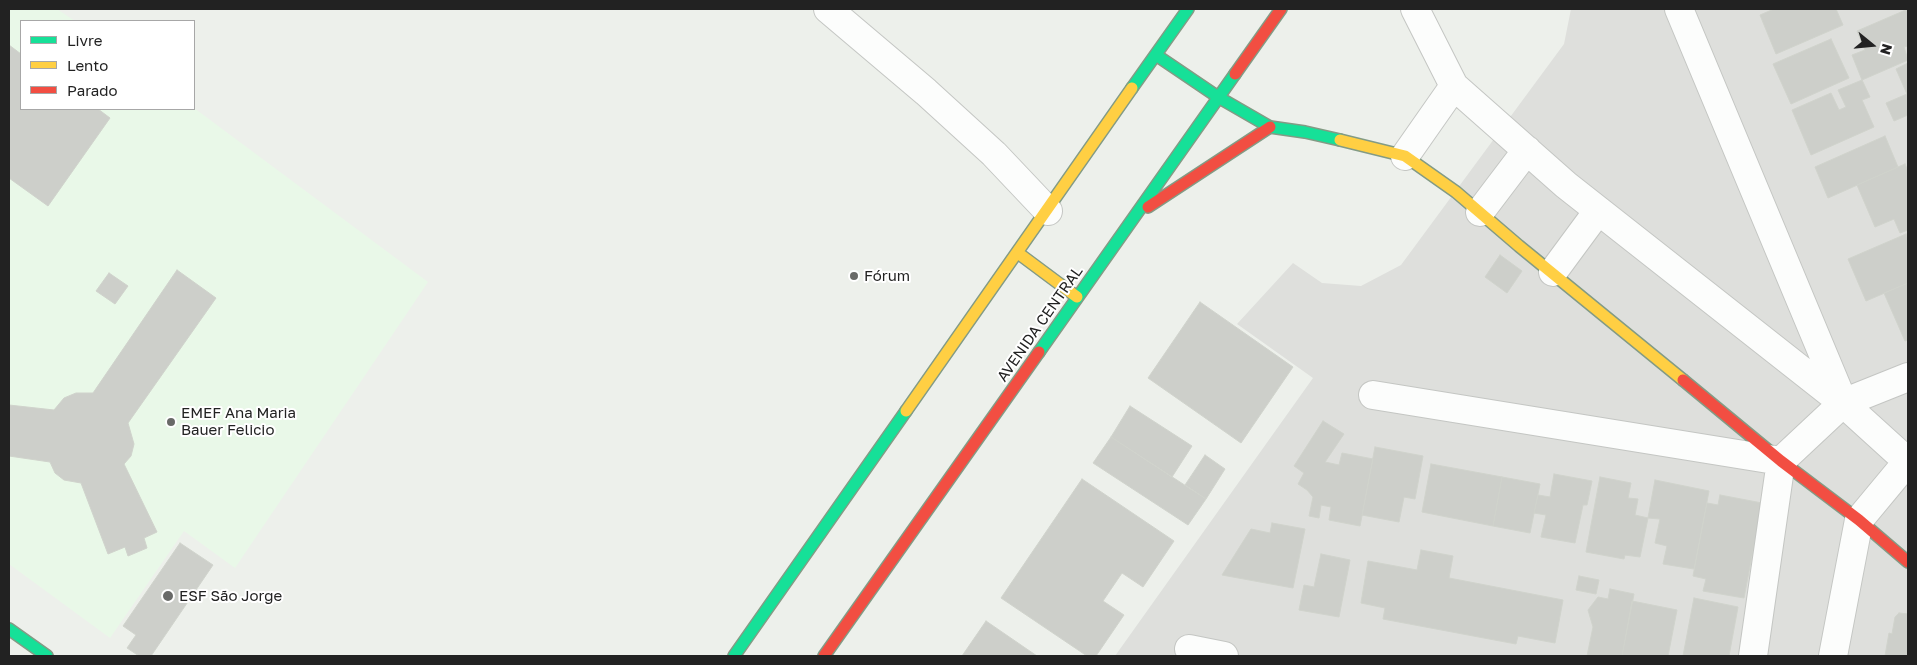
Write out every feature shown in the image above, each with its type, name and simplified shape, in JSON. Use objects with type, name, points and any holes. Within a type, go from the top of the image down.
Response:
[{"type":"main road","points":[[734,656],[1188,9]]},
{"type":"main road","name":"AVENIDA CENTRAL","points":[[824,656],[1281,9]]},
{"type":"main road","points":[[1156,55],[1218,97],[1270,128],[1305,132],[1405,156],[1456,192],[1781,461],[1859,520],[1908,562]]},
{"type":"main road","points":[[1136,214],[1270,128]]},
{"type":"main road","points":[[1018,253],[1077,297]]},
{"type":"main road","points":[[9,629],[47,656]]},
{"type":"street","points":[[828,9],[926,92],[987,147],[1048,211]]},
{"type":"street","points":[[1415,9],[1454,86],[1566,185],[1843,403],[1908,461],[1859,520],[1833,656]]},
{"type":"street","points":[[1679,9],[1843,403]]},
{"type":"street","points":[[1405,156],[1454,86]]},
{"type":"street","points":[[1480,212],[1527,150]]},
{"type":"street","points":[[1553,272],[1598,211]]},
{"type":"street","points":[[1753,656],[1781,461],[1843,403],[1908,377]]},
{"type":"street","points":[[1373,395],[1781,461]]},
{"type":"street","points":[[1189,649],[1224,656]]},
{"type":"shaded area","name":"EMEF Ana Maria Bauer Felicio","points":[[9,9],[57,9],[74,20],[20,20],[20,110],[195,109],[428,282],[235,568],[184,531],[110,638],[9,564]]},
{"type":"shaded area","points":[[1571,9],[1908,9],[1908,656],[1115,656],[1313,378],[1237,324],[1293,263],[1322,283],[1361,286],[1401,265],[1564,44]]},
{"type":"building","points":[[1774,9],[1836,9],[1843,25],[1776,54],[1760,15]]},
{"type":"building","points":[[1908,9],[1908,46],[1904,47],[1908,60],[1862,80],[1852,55],[1865,50],[1857,31]]},
{"type":"building","points":[[1831,39],[1849,78],[1791,104],[1773,64]]},
{"type":"building","points":[[9,45],[20,53],[20,110],[99,110],[110,118],[48,206],[9,178]]},
{"type":"building","points":[[1908,63],[1908,115],[1894,121],[1886,103],[1907,94],[1896,69]]},
{"type":"building","points":[[1862,80],[1870,97],[1862,100],[1874,127],[1811,155],[1792,110],[1831,93],[1839,110],[1846,107],[1838,90]]},
{"type":"building","points":[[1885,136],[1898,167],[1828,198],[1815,167]]},
{"type":"building","points":[[1905,164],[1908,171],[1908,230],[1900,233],[1894,219],[1875,227],[1857,185]]},
{"type":"building","points":[[1906,234],[1908,240],[1908,283],[1866,301],[1848,259]]},
{"type":"building","points":[[1500,255],[1522,271],[1507,293],[1485,277]]},
{"type":"building","points":[[177,270],[216,298],[128,423],[134,444],[131,456],[124,464],[157,532],[144,538],[147,548],[128,556],[125,547],[108,554],[81,483],[64,480],[55,473],[50,462],[9,456],[9,405],[54,410],[64,398],[76,393],[93,393]]},
{"type":"building","points":[[109,273],[128,286],[115,304],[96,291]]},
{"type":"building","points":[[1908,283],[1908,340],[1905,341],[1884,293]]},
{"type":"building","points":[[1200,302],[1293,367],[1241,443],[1148,378]]},
{"type":"building","points":[[1130,406],[1192,446],[1172,477],[1111,437]]},
{"type":"building","points":[[1323,421],[1344,434],[1325,462],[1339,465],[1342,453],[1373,459],[1360,526],[1329,520],[1331,507],[1321,505],[1319,518],[1309,516],[1313,497],[1298,484],[1304,473],[1294,466]]},
{"type":"building","points":[[1111,437],[1206,499],[1188,525],[1093,463]]},
{"type":"building","points":[[1375,447],[1423,456],[1415,499],[1404,497],[1399,522],[1362,515]]},
{"type":"building","points":[[1205,455],[1225,469],[1206,499],[1185,485]]},
{"type":"building","points":[[1431,464],[1502,477],[1493,526],[1422,512]]},
{"type":"building","points":[[1554,474],[1592,481],[1587,505],[1583,505],[1575,543],[1541,537],[1546,515],[1534,513],[1538,495],[1550,497]]},
{"type":"building","points":[[1502,477],[1540,484],[1530,533],[1493,526]]},
{"type":"building","points":[[1600,477],[1631,483],[1628,498],[1638,499],[1635,515],[1648,518],[1640,557],[1625,555],[1624,559],[1586,552]]},
{"type":"building","points":[[1082,479],[1174,541],[1143,587],[1122,573],[1103,601],[1124,615],[1096,656],[1087,656],[1001,598]]},
{"type":"building","points":[[1655,480],[1709,491],[1694,569],[1663,564],[1667,546],[1655,543],[1660,519],[1648,518]]},
{"type":"building","points":[[1720,495],[1762,503],[1744,598],[1703,591],[1706,579],[1693,576],[1707,503],[1718,505]]},
{"type":"building","points":[[1272,523],[1305,529],[1293,588],[1222,575],[1251,529],[1270,533]]},
{"type":"building","name":"ESF São Jorge","points":[[180,543],[213,565],[151,656],[139,656],[127,648],[136,635],[123,626]]},
{"type":"building","points":[[1421,550],[1453,556],[1449,578],[1563,600],[1555,643],[1518,636],[1516,644],[1383,619],[1385,608],[1361,603],[1368,561],[1417,570]]},
{"type":"building","points":[[1321,554],[1350,560],[1339,617],[1299,610],[1304,585],[1314,587]]},
{"type":"building","points":[[1579,576],[1599,580],[1596,594],[1576,590]]},
{"type":"building","points":[[1610,589],[1634,594],[1622,656],[1587,656],[1593,627],[1588,610],[1598,597],[1608,599]]},
{"type":"building","points":[[1694,598],[1738,607],[1729,656],[1683,656]]},
{"type":"building","points":[[1632,601],[1677,610],[1668,656],[1622,656]]},
{"type":"building","points":[[1899,613],[1908,614],[1908,656],[1885,656],[1889,633],[1892,634],[1895,617]]},
{"type":"building","points":[[986,621],[1037,656],[962,656]]},
{"type":"traffic: fast","points":[[1132,88],[1188,9]]},
{"type":"traffic: fast","points":[[1156,55],[1218,97],[1270,127],[1340,140]]},
{"type":"traffic: fast","points":[[1039,352],[1235,74]]},
{"type":"traffic: fast","points":[[734,656],[906,411]]},
{"type":"traffic: fast","points":[[9,629],[47,656]]},
{"type":"traffic: slow","points":[[906,411],[1132,88]]},
{"type":"traffic: slow","points":[[1340,140],[1405,156],[1456,192],[1683,380]]},
{"type":"traffic: slow","points":[[1018,253],[1077,297]]},
{"type":"traffic: jam","points":[[1235,74],[1281,9]]},
{"type":"traffic: jam","points":[[1148,207],[1270,127]]},
{"type":"traffic: jam","points":[[824,656],[1039,352]]},
{"type":"traffic: jam","points":[[1683,380],[1781,461],[1859,520],[1908,562]]},
{"type":"place","name":"Fórum","points":[[854,276]]},
{"type":"place","name":"EMEF Ana Maria Bauer Felicio","points":[[171,422]]},
{"type":"place","name":"ESF São Jorge","points":[[168,596]]}]
